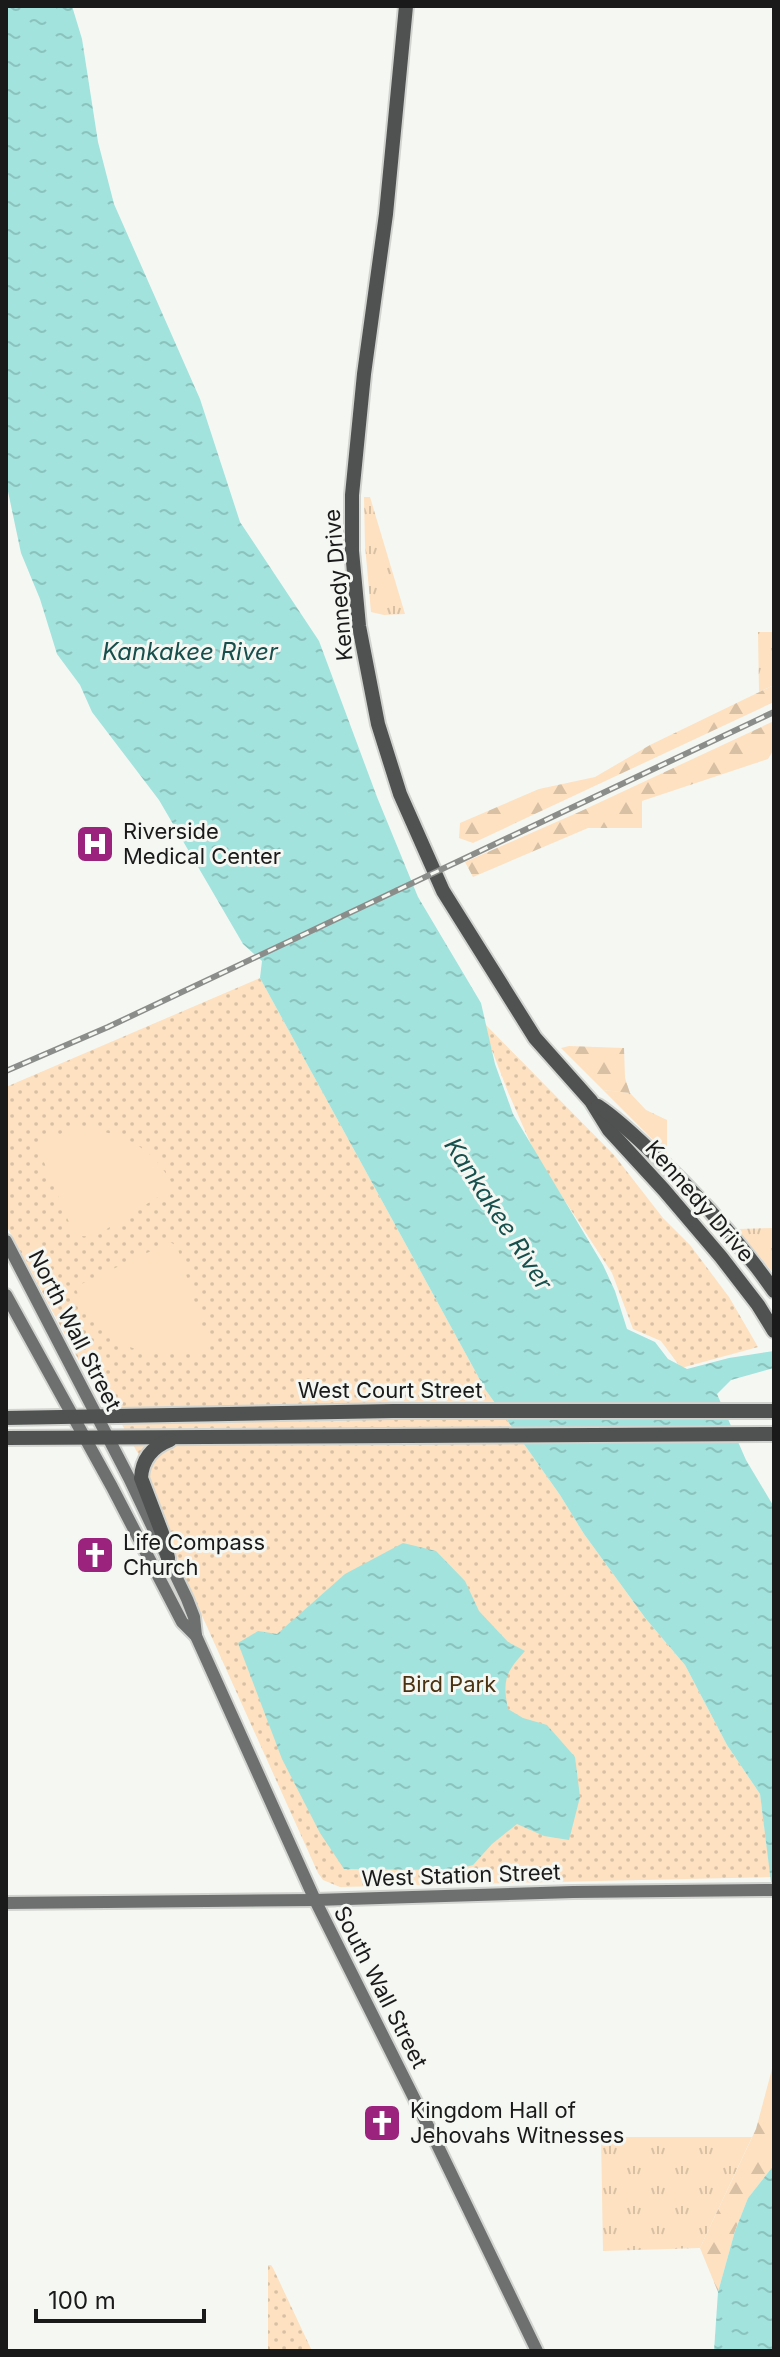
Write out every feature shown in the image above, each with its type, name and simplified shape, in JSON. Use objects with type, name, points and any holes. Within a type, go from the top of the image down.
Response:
[{"type":"main road","name":"Kennedy Drive","points":[[406,6],[386,214],[352,488],[352,551],[359,626],[378,724],[400,794],[443,891],[535,1038],[591,1101],[609,1130],[694,1224],[774,1331]]},
{"type":"main road","name":"Kennedy Drive","points":[[591,1101],[617,1119],[700,1199],[774,1291]]},
{"type":"main road","name":"North Wall Street","points":[[6,1241],[108,1437]]},
{"type":"main road","name":"North Wall Street","points":[[6,1295],[83,1437]]},
{"type":"main road","name":"West Court Street","points":[[6,1418],[393,1411],[774,1411]]},
{"type":"main road","points":[[6,1438],[770,1434]]},
{"type":"main road","name":"South Wall Street","points":[[83,1437],[182,1622],[196,1636]]},
{"type":"main road","name":"South Wall Street","points":[[108,1437],[168,1558],[194,1617],[196,1636],[315,1900],[537,2351]]},
{"type":"main road","points":[[168,1558],[162,1533],[143,1487],[142,1469],[153,1450],[176,1438]]},
{"type":"main road","name":"West Station Street","points":[[6,1903],[774,1890]]},
{"type":"green space","points":[[364,497],[370,497],[405,614],[371,612]]},
{"type":"green space","points":[[758,632],[774,632],[774,685],[759,692]]},
{"type":"green space","points":[[774,685],[774,702],[473,843],[459,838],[460,823],[539,789],[595,777],[650,745]]},
{"type":"green space","points":[[774,721],[774,749],[768,759],[642,801],[642,828],[588,828],[473,877],[465,862],[579,812]]},
{"type":"green space","name":"Bird Park","points":[[260,978],[485,1389],[584,1534],[646,1619],[685,1665],[727,1745],[760,1794],[771,1877],[340,1887],[323,1880],[318,1873],[181,1569],[147,1470],[103,1390],[83,1368],[6,1225],[6,1087]]},
{"type":"green space","points":[[480,1019],[614,1155],[663,1218],[690,1245],[729,1297],[758,1347],[681,1368],[661,1341],[633,1329],[612,1273],[537,1158]]},
{"type":"green space","points":[[561,1048],[624,1048],[625,1078],[630,1093],[603,1090]]},
{"type":"green space","points":[[603,1090],[630,1093],[646,1110],[667,1120],[667,1154]]},
{"type":"green space","points":[[86,1129],[115,1135],[139,1146],[158,1163],[174,1187],[94,1237],[73,1232],[36,1143],[71,1130]]},
{"type":"green space","points":[[774,1228],[774,1274],[737,1229]]},
{"type":"green space","points":[[170,1242],[177,1246],[209,1348],[166,1354],[128,1346],[97,1325],[75,1287]]},
{"type":"green space","points":[[774,2044],[774,2165],[748,2198],[718,2292],[700,2248],[756,2129],[772,2069]]},
{"type":"green space","points":[[601,2137],[752,2137],[700,2248],[603,2251]]},
{"type":"green space","points":[[268,2265],[273,2268],[312,2351],[268,2351]]},
{"type":"water","name":"Kankakee River","points":[[6,6],[72,6],[82,39],[98,142],[114,204],[200,399],[240,522],[319,641],[418,897],[481,1003],[495,1064],[513,1114],[603,1265],[627,1329],[655,1342],[668,1359],[687,1369],[774,1351],[774,1368],[731,1380],[717,1394],[746,1460],[774,1507],[774,1906],[760,1794],[727,1745],[685,1665],[646,1619],[584,1534],[485,1389],[260,978],[262,961],[243,944],[159,800],[92,712],[80,685],[57,654],[40,599],[21,553],[6,482]]},
{"type":"water","points":[[403,1543],[436,1551],[465,1581],[479,1611],[508,1642],[525,1651],[507,1677],[505,1691],[508,1709],[523,1718],[547,1725],[575,1757],[580,1797],[569,1840],[544,1836],[517,1824],[492,1844],[473,1865],[455,1870],[344,1869],[320,1833],[282,1759],[238,1643],[258,1631],[277,1634],[345,1574]]},
{"type":"water","points":[[774,2165],[774,2351],[714,2351],[718,2292],[735,2231],[748,2198]]},
{"type":"railway","points":[[6,1071],[108,1027],[774,712]]},
{"type":"place","name":"Riverside Medical Center","points":[[95,844]]},
{"type":"place","name":"Life Compass Church","points":[[95,1555]]},
{"type":"place","name":"Kingdom Hall of Jehovahs Witnesses","points":[[382,2123]]}]
